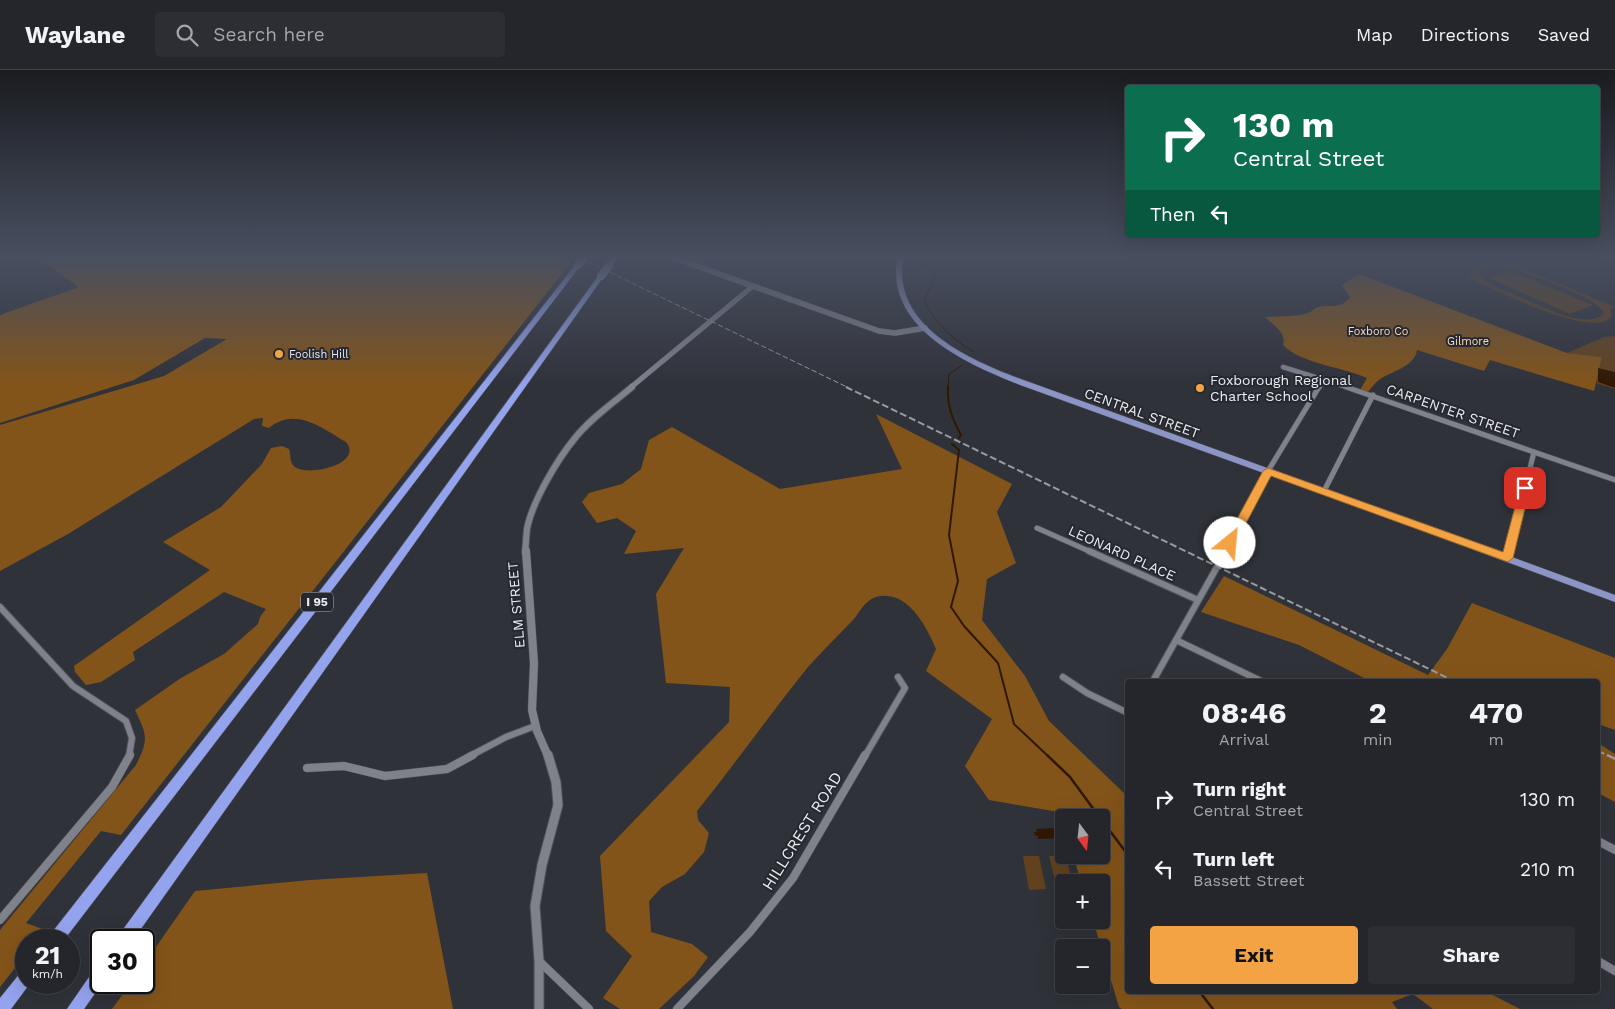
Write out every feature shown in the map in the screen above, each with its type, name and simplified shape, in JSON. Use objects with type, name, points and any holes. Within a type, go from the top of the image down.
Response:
[{"type":"highway","name":"I 95","points":[[64,929],[552,299]]},
{"type":"highway","points":[[132,929],[586,299]]},
{"type":"highway","points":[[75,1009],[90,988]]},
{"type":"highway","points":[[1,1009],[15,991]]},
{"type":"main road","points":[[789,299],[881,332],[898,333],[926,328]]},
{"type":"main road","name":"CENTRAL STREET","points":[[904,299],[910,310],[926,328],[959,353],[1006,376],[1508,558],[1615,599]]},
{"type":"street","name":"ELM STREET","points":[[539,1009],[539,961],[535,906],[542,865],[558,804],[556,782],[551,762],[535,726],[532,710],[534,663],[525,546],[529,518],[535,503],[575,438],[598,415],[738,299]]},
{"type":"street","name":"CARPENTER STREET","points":[[1284,367],[1373,395],[1615,480]]},
{"type":"street","points":[[1154,679],[1268,471],[1324,379]]},
{"type":"street","points":[[1324,491],[1373,395]]},
{"type":"street","points":[[1508,558],[1534,452]]},
{"type":"street","name":"LEONARD PLACE","points":[[1037,528],[1198,600]]},
{"type":"street","points":[[0,606],[73,686],[126,721],[130,728],[132,741],[126,764],[115,783],[0,919]]},
{"type":"street","points":[[1176,640],[1257,679]]},
{"type":"street","name":"HILLCREST ROAD","points":[[677,1009],[750,932],[793,878],[904,688],[903,682],[898,677]]},
{"type":"street","points":[[1064,677],[1087,693],[1125,712]]},
{"type":"street","points":[[307,768],[344,766],[385,776],[447,769],[506,737],[535,726]]},
{"type":"street","points":[[1600,843],[1615,850]]},
{"type":"street","points":[[539,961],[589,1009]]},
{"type":"street","points":[[1600,962],[1615,971]]},
{"type":"shaded area","points":[[1514,299],[1524,299],[1563,315],[1587,320],[1597,318],[1604,313],[1598,306],[1587,299],[1595,299],[1615,307],[1610,309],[1612,316],[1602,322],[1585,322],[1565,318]]},
{"type":"shaded area","points":[[1536,299],[1578,299],[1593,305],[1570,314]]},
{"type":"shaded area","points":[[1615,336],[1615,389],[1596,383],[1602,357],[1567,353],[1604,337]]},
{"type":"shaded area","points":[[1598,368],[1615,372],[1615,388],[1598,382]]},
{"type":"shaded area","points":[[1055,828],[1055,838],[1038,839],[1034,832],[1037,832],[1036,829]]},
{"type":"shaded area","points":[[1023,856],[1039,856],[1046,889],[1029,890]]},
{"type":"shaded area","points":[[1049,856],[1055,856],[1055,864],[1068,864],[1070,874],[1055,874],[1055,881]]},
{"type":"green space","points":[[46,299],[542,299],[121,835],[101,831],[26,923],[42,929],[15,929],[15,968],[0,987],[0,930],[136,765],[145,743],[145,737],[135,710],[181,678],[224,654],[258,624],[260,617],[266,609],[224,592],[133,652],[135,660],[101,682],[86,685],[75,672],[74,666],[210,570],[163,542],[221,507],[262,464],[271,448],[282,446],[289,449],[293,465],[302,470],[322,469],[332,466],[347,457],[350,450],[346,442],[308,422],[289,419],[269,428],[262,426],[263,418],[254,419],[68,534],[0,571],[0,425],[164,376],[227,339],[205,338],[134,380],[0,423],[0,315]]},
{"type":"green space","name":"Foxboro Co","points":[[1348,299],[1424,299],[1567,353],[1602,357],[1594,391],[1490,360],[1484,371],[1417,350],[1412,361],[1379,380],[1368,392],[1360,390],[1367,378],[1312,361],[1291,351],[1283,345],[1284,341],[1281,333],[1265,317],[1303,314],[1318,307],[1335,306]]},
{"type":"green space","points":[[876,414],[1012,484],[997,512],[1016,563],[987,579],[982,620],[1025,676],[1049,721],[1125,794],[1125,994],[1413,994],[1392,1002],[1397,1009],[1122,1009],[1119,1007],[1110,977],[1110,939],[1099,939],[1096,929],[1110,929],[1110,874],[1079,874],[1076,864],[1110,864],[1110,809],[1055,809],[1055,811],[989,800],[965,766],[992,719],[926,671],[936,649],[927,630],[914,611],[906,604],[897,598],[887,596],[876,597],[865,604],[853,620],[813,661],[794,685],[697,811],[698,820],[709,833],[704,852],[685,874],[662,887],[649,901],[651,932],[692,944],[708,957],[694,976],[659,1009],[620,1009],[603,998],[632,956],[606,931],[600,856],[729,722],[730,687],[666,683],[656,594],[684,548],[624,554],[636,531],[617,518],[597,523],[582,502],[589,493],[622,484],[641,469],[649,440],[672,427],[780,489],[902,469]]},
{"type":"green space","points":[[1224,576],[1428,675],[1447,649],[1472,603],[1615,658],[1615,730],[1600,725],[1600,679],[1366,679],[1299,645],[1201,612]]},
{"type":"green space","points":[[1600,744],[1615,754],[1615,802],[1600,794]]},
{"type":"green space","points":[[427,873],[453,1009],[112,1009],[123,994],[155,994],[155,948],[195,891],[310,880]]},
{"type":"green space","points":[[1413,994],[1491,994],[1520,1009],[1433,1009]]},
{"type":"waterway","points":[[925,299],[924,301],[934,317],[945,330],[974,352]]},
{"type":"waterway","points":[[948,388],[949,374],[961,366]]},
{"type":"waterway","points":[[948,388],[949,406],[961,435],[959,438]]},
{"type":"waterway","points":[[952,444],[959,450],[949,535],[958,581],[951,607],[964,626],[998,663],[1014,724],[1048,756]]},
{"type":"waterway","points":[[1047,755],[1070,777],[1093,809]]},
{"type":"waterway","points":[[1110,831],[1125,851]]},
{"type":"waterway","points":[[1201,994],[1213,1009]]},
{"type":"railway","points":[[665,299],[849,388]]},
{"type":"railway","points":[[846,387],[1450,679]]},
{"type":"railway","points":[[1600,752],[1609,756]]},
{"type":"railway","points":[[1609,756],[1615,759]]},
{"type":"place","name":"Foolish Hill","points":[[279,354]]},
{"type":"place","name":"Foxborough Regional Charter School","points":[[1200,388]]},
{"type":"route","points":[[1230,543],[1268,471],[1508,558],[1525,488]]},
{"type":"park label","name":"Gilmore","points":[[1468,341]]}]
